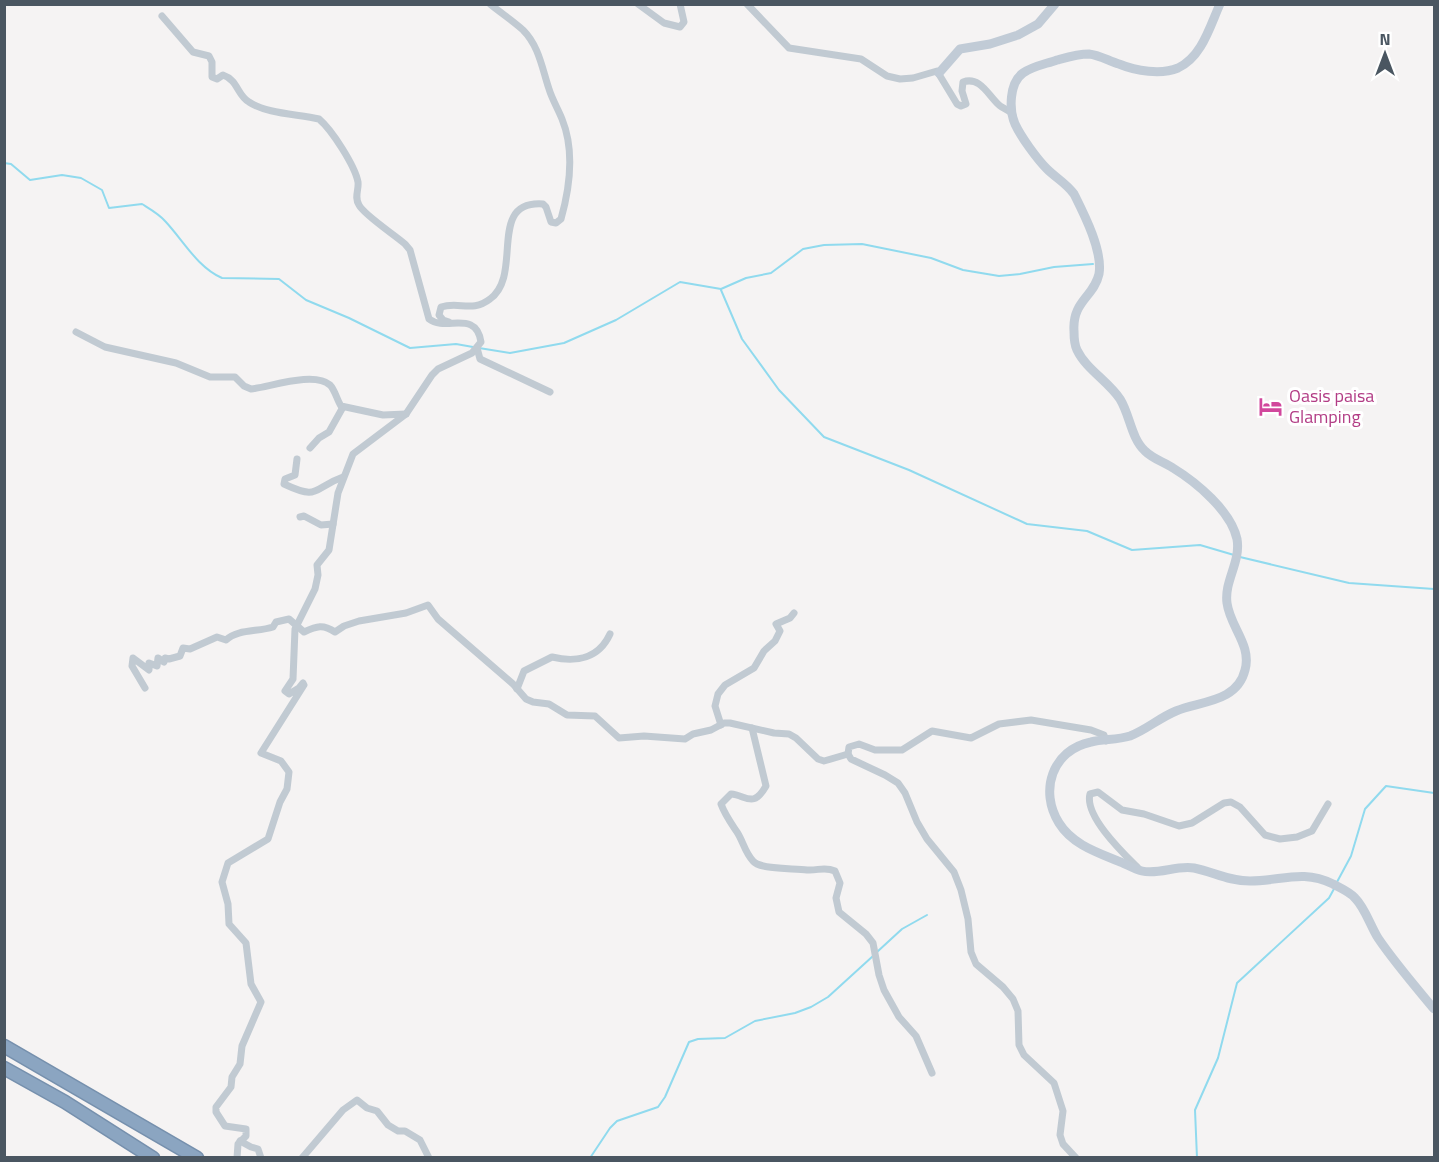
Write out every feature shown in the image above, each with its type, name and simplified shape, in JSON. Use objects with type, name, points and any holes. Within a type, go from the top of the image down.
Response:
[{"type":"highway","points":[[4,1046],[197,1158]]},
{"type":"highway","points":[[4,1068],[65,1102],[153,1158]]},
{"type":"main road","points":[[939,73],[960,49],[990,44],[1018,35],[1038,24],[1055,4]]},
{"type":"main road","points":[[1220,4],[1201,45],[1191,59],[1178,68],[1162,72],[1143,70],[1089,54],[1070,56],[1034,67],[1021,74],[1012,92],[1012,113],[1015,125],[1047,169],[1074,194],[1098,251],[1100,263],[1098,278],[1074,315],[1074,340],[1077,349],[1084,361],[1110,385],[1122,402],[1141,447],[1147,454],[1172,467],[1196,484],[1224,514],[1237,538],[1237,557],[1226,597],[1230,617],[1245,648],[1246,659],[1245,674],[1234,688],[1221,698],[1178,710],[1137,733],[1106,741],[1091,742],[1064,756],[1055,766],[1049,786],[1049,799],[1053,812],[1065,832],[1079,844],[1141,871],[1161,872],[1191,868],[1219,877],[1247,882],[1309,875],[1336,886],[1355,898],[1378,937],[1434,1009]]},
{"type":"street","points":[[490,4],[524,31],[542,62],[548,86],[563,120],[568,142],[570,172],[568,192],[561,219],[556,223],[551,222],[543,204],[528,205],[520,210],[509,226],[505,275],[501,289],[489,300],[477,306],[448,305],[441,307],[439,315],[443,320],[449,322],[469,324],[480,334],[480,359],[550,392]]},
{"type":"street","points":[[638,4],[664,23],[680,27],[684,21],[680,4]]},
{"type":"street","points":[[747,4],[789,48],[861,59],[887,76],[900,79],[913,78],[934,71],[939,73],[958,105],[966,104],[962,85],[968,80],[984,87],[1000,106],[1012,113]]},
{"type":"street","points":[[162,16],[193,52],[209,56],[212,62],[212,77],[216,79],[223,75],[230,77],[249,102],[272,110],[312,117],[324,124],[333,134],[357,179],[356,197],[361,209],[410,250],[429,319],[440,325],[449,322]]},
{"type":"street","points":[[76,332],[105,347],[176,363],[210,377],[235,377],[244,386],[251,388],[303,380],[319,380],[333,388],[336,399],[343,407],[383,415],[406,414]]},
{"type":"street","points":[[237,1158],[240,1141],[246,1136],[246,1129],[225,1126],[216,1112],[216,1107],[231,1087],[232,1077],[240,1065],[242,1046],[261,1002],[251,984],[246,943],[229,924],[228,904],[222,882],[228,863],[268,839],[280,802],[287,789],[289,772],[286,766],[261,753],[304,685],[303,683],[289,694],[285,691],[293,679],[294,634],[315,589],[318,575],[317,565],[329,550],[343,477],[353,454],[406,414],[438,369],[472,353],[479,345]]},
{"type":"street","points":[[310,448],[319,438],[329,432],[343,407]]},
{"type":"street","points":[[297,459],[295,475],[285,479],[284,484],[298,491],[308,494],[324,489],[329,482],[343,477]]},
{"type":"street","points":[[300,517],[304,516],[321,525],[333,524]]},
{"type":"street","points":[[145,688],[132,666],[133,658],[149,669],[149,663],[157,666],[158,658],[164,662],[165,658],[180,656],[183,648],[190,649],[217,637],[226,640],[232,633],[262,631],[273,627],[276,622],[289,619],[304,632],[312,627],[320,626],[328,627],[335,632],[359,621],[406,613],[428,605],[438,619],[517,688],[526,699],[549,704],[567,715],[595,716],[619,738],[644,736],[685,738],[730,723],[789,734],[818,759],[824,760],[848,754]]},
{"type":"street","points":[[721,725],[715,706],[718,694],[725,685],[754,668],[764,651],[775,641],[780,631],[776,624],[790,618],[794,613]]},
{"type":"street","points":[[517,688],[525,671],[552,657],[566,660],[583,659],[606,644],[610,634]]},
{"type":"street","points":[[1076,1158],[1063,1144],[1060,1135],[1063,1111],[1054,1083],[1024,1055],[1019,1045],[1018,1011],[1013,999],[1004,987],[976,964],[971,952],[968,920],[961,890],[954,872],[927,839],[898,783],[851,759],[848,754],[849,747],[859,744],[874,750],[903,750],[932,731],[971,738],[999,724],[1022,720],[1091,730],[1104,735],[1106,741]]},
{"type":"street","points":[[752,728],[765,786],[758,796],[750,799],[744,800],[736,794],[731,794],[721,804],[724,813],[753,861],[758,865],[812,870],[823,867],[835,871],[840,883],[836,898],[839,912],[866,934],[873,943],[884,990],[898,1017],[916,1036],[932,1073]]},
{"type":"street","points":[[1141,871],[1105,835],[1089,802],[1090,794],[1098,792],[1122,810],[1144,814],[1179,826],[1192,823],[1224,803],[1231,802],[1239,807],[1265,836],[1280,839],[1298,837],[1312,831],[1328,804]]},
{"type":"street","points":[[302,1158],[343,1110],[357,1100],[367,1108],[377,1111],[388,1125],[420,1140],[429,1158]]},
{"type":"street","points":[[240,1141],[258,1149],[261,1158]]},
{"type":"waterway","points":[[4,163],[11,164],[30,180],[62,175],[81,178],[102,190],[109,208],[142,204],[163,218],[205,267],[222,278],[279,279],[306,300],[410,348],[456,344],[473,347]]},
{"type":"waterway","points":[[479,348],[510,353],[564,343],[616,320],[680,282],[721,289],[746,278],[771,273],[803,249],[824,245],[862,244],[931,258],[963,270],[999,276],[1054,267],[1093,264]]},
{"type":"waterway","points":[[721,290],[742,339],[779,390],[824,437],[909,470],[1027,524],[1087,531],[1132,550],[1200,545],[1234,555]]},
{"type":"waterway","points":[[1240,557],[1349,583],[1434,589]]},
{"type":"waterway","points":[[1337,882],[1351,856],[1365,809],[1386,786],[1434,793]]},
{"type":"waterway","points":[[1197,1158],[1195,1110],[1218,1058],[1237,983],[1329,898],[1335,887]]},
{"type":"waterway","points":[[877,952],[902,929],[927,915]]},
{"type":"waterway","points":[[590,1158],[617,1121],[658,1107],[665,1097],[689,1042],[698,1039],[725,1038],[755,1021],[795,1013],[811,1007],[828,997],[873,956]]},
{"type":"place","name":"Oasis paisa Glamping","points":[[1271,406]]}]
